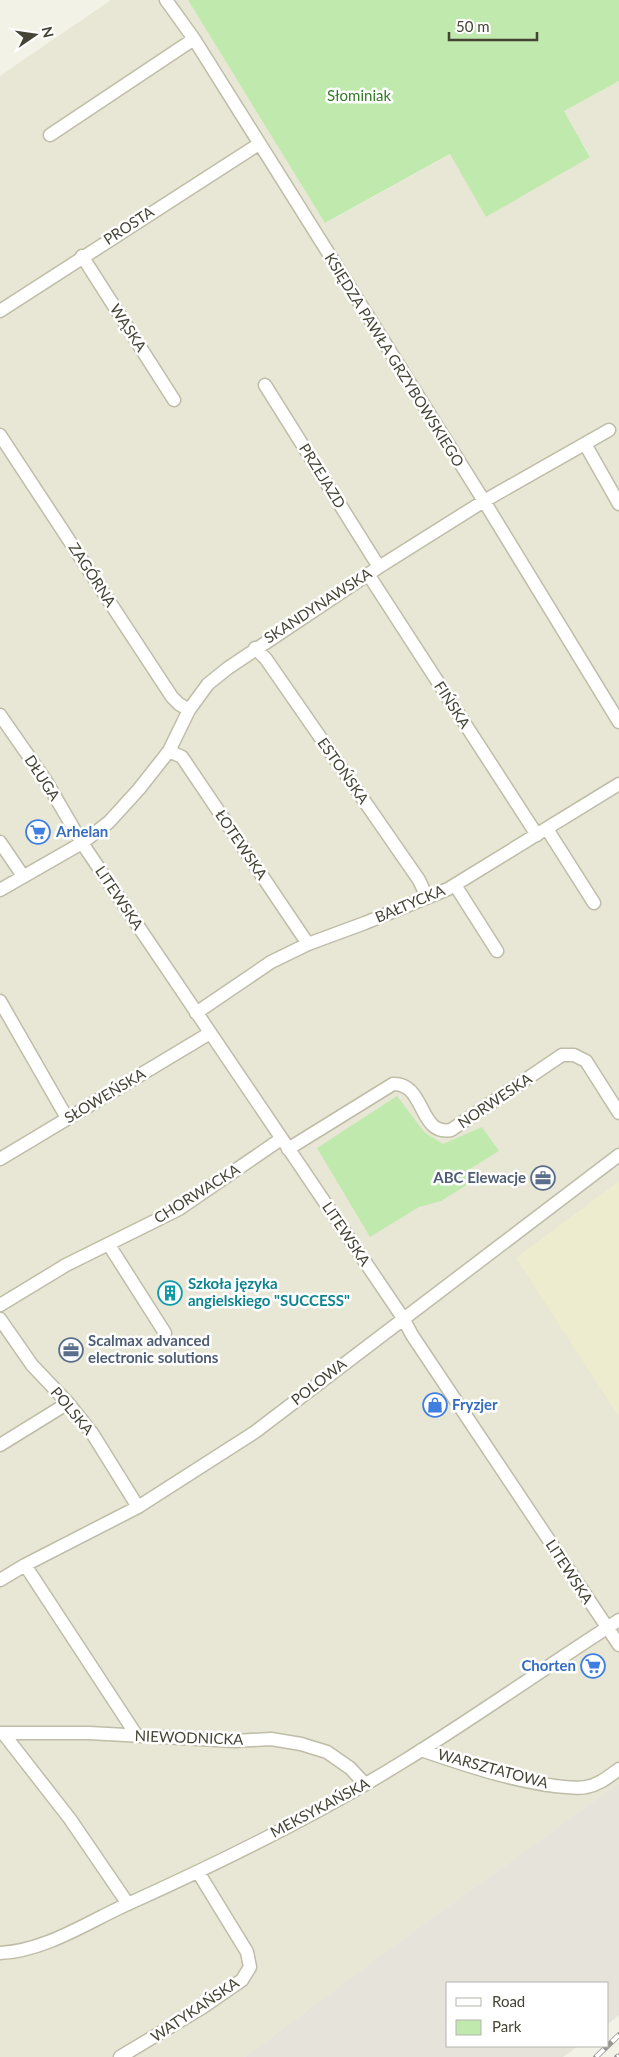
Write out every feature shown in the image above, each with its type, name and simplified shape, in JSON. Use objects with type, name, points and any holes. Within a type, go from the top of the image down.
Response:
[{"type":"street","name":"KSIĘDZA PAWŁA GRZYBOWSKIEGO","points":[[166,0],[194,39],[484,501],[619,722]]},
{"type":"street","points":[[50,135],[194,39]]},
{"type":"street","name":"PROSTA","points":[[0,311],[82,256],[259,144]]},
{"type":"street","name":"WĄSKA","points":[[82,256],[174,400]]},
{"type":"street","name":"PRZEJAZD","points":[[265,385],[379,567]]},
{"type":"street","name":"SKANDYNAWSKA","points":[[0,890],[82,843],[109,822],[139,789],[169,751],[189,710],[208,684],[255,648],[484,501],[608,430]]},
{"type":"street","name":"ZAGÓRNA","points":[[0,435],[172,697],[189,710]]},
{"type":"street","points":[[585,444],[619,504]]},
{"type":"street","name":"FIŃSKA","points":[[368,574],[542,832],[594,903]]},
{"type":"street","name":"ESTOŃSKA","points":[[255,648],[266,659],[396,847],[427,897]]},
{"type":"street","name":"DŁUGA","points":[[0,715],[46,781],[82,843]]},
{"type":"street","name":"ŁOTEWSKA","points":[[169,751],[182,757],[308,944]]},
{"type":"street","name":"BAŁTYCKA","points":[[196,1013],[271,962],[308,944],[374,920],[455,885],[619,784]]},
{"type":"street","points":[[0,842],[23,876]]},
{"type":"street","name":"LITEWSKA","points":[[82,843],[403,1318],[619,1645]]},
{"type":"street","points":[[455,885],[497,951]]},
{"type":"street","points":[[0,1001],[68,1118]]},
{"type":"street","name":"SŁOWEŃSKA","points":[[0,1159],[210,1033]]},
{"type":"street","name":"NORWESKA","points":[[284,1144],[393,1084],[400,1084],[410,1089],[434,1128],[442,1132],[451,1130],[562,1055],[574,1055],[586,1062],[619,1113]]},
{"type":"street","name":"CHORWACKA","points":[[0,1305],[66,1265],[179,1209],[284,1144]]},
{"type":"street","name":"POLOWA","points":[[0,1580],[24,1565],[138,1507],[255,1432],[619,1155]]},
{"type":"street","points":[[109,1245],[165,1333]]},
{"type":"street","name":"POLSKA","points":[[0,1319],[32,1365],[68,1403],[92,1433],[138,1507]]},
{"type":"street","points":[[0,1446],[68,1403]]},
{"type":"street","points":[[24,1565],[137,1736]]},
{"type":"street","name":"MEKSYKAŃSKA","points":[[0,1953],[22,1949],[54,1939],[198,1872],[365,1784],[422,1750],[619,1620]]},
{"type":"street","points":[[2,1733],[70,1819],[128,1904]]},
{"type":"street","name":"NIEWODNICKA","points":[[2,1733],[89,1733],[234,1741],[272,1739],[301,1744],[327,1752],[350,1768],[365,1784]]},
{"type":"street","name":"WARSZTATOWA","points":[[422,1750],[459,1763],[536,1784],[574,1788],[594,1786],[619,1769]]},
{"type":"street","name":"WATYKAŃSKA","points":[[120,2057],[203,2007],[242,1980],[250,1967],[247,1952],[198,1872]]},
{"type":"shaded area","points":[[111,0],[188,0],[326,223],[451,154],[486,217],[590,156],[564,111],[619,81],[619,1783],[378,1957],[245,2057],[0,2057],[0,76]]},
{"type":"shaded area","points":[[619,1181],[619,1417],[516,1258]]},
{"type":"shaded area","points":[[619,1783],[619,2015],[609,2023],[609,1982],[446,1982],[446,2047],[577,2047],[563,2057],[245,2057],[378,1957]]},
{"type":"green space","name":"Słominiak","points":[[188,0],[619,0],[619,81],[564,111],[590,157],[486,217],[450,154],[325,223]]},
{"type":"green space","points":[[397,1096],[424,1132],[443,1144],[482,1127],[499,1151],[470,1169],[473,1181],[441,1201],[419,1207],[370,1237],[317,1148]]},
{"type":"railway","points":[[609,2045],[619,2035]]},
{"type":"railway","points":[[596,2057],[606,2047]]},
{"type":"place","name":"Arhelan","points":[[38,832]]},
{"type":"place","name":"ABC Elewacje","points":[[543,1178]]},
{"type":"place","name":"Szkoła języka angielskiego \"SUCCESS\"","points":[[170,1293]]},
{"type":"place","name":"Scalmax advanced electronic solutions","points":[[71,1350]]},
{"type":"place","name":"Fryzjer","points":[[435,1405]]},
{"type":"place","name":"Chorten","points":[[593,1666]]}]
